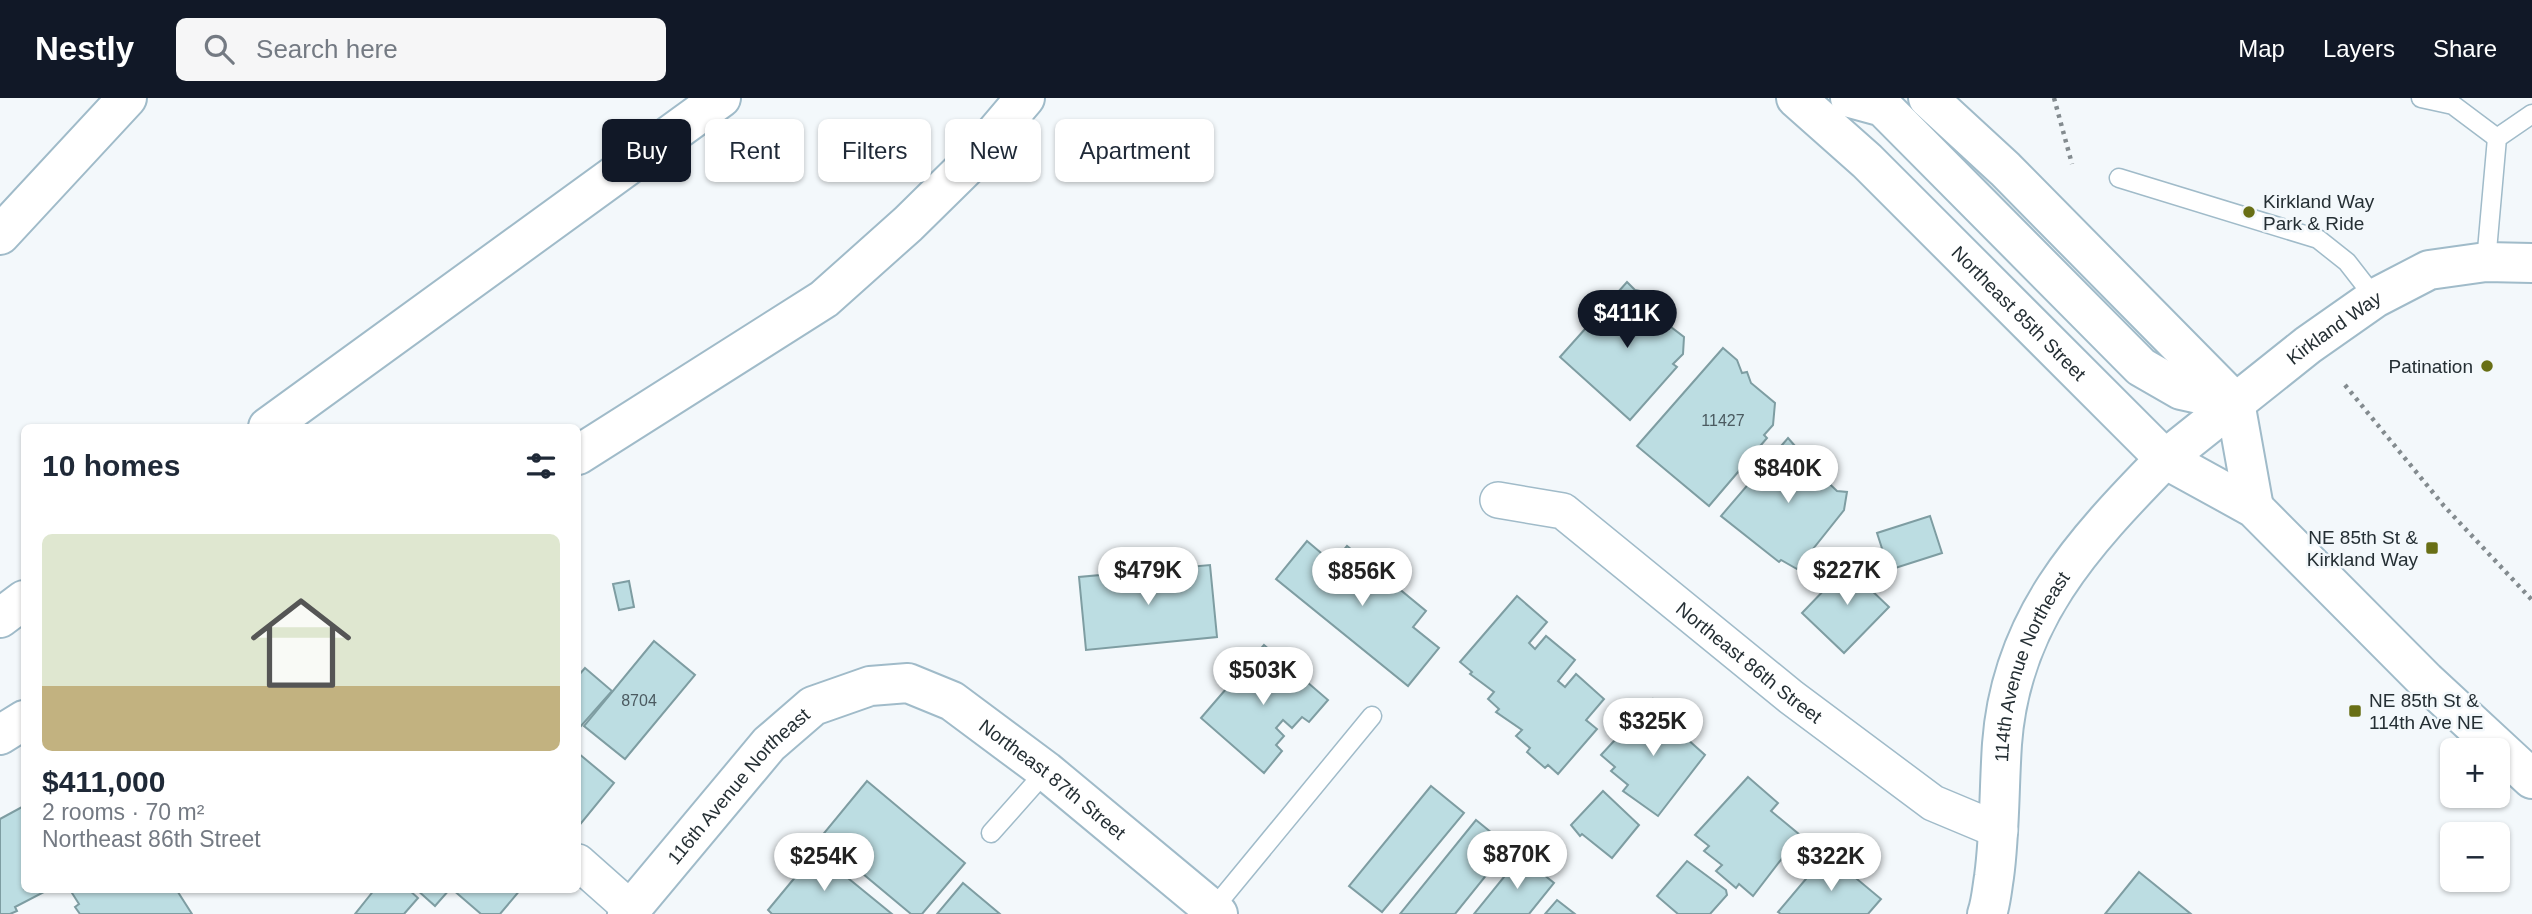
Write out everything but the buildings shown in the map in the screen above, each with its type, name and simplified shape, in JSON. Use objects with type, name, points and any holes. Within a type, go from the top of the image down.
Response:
[{"type":"main road","points":[[0,235],[127,98]]},
{"type":"main road","points":[[272,424],[721,98]]},
{"type":"main road","points":[[581,453],[824,299],[908,224],[969,163],[1025,98]]},
{"type":"main road","name":"Northeast 85th Street","points":[[1796,98],[1867,161],[2165,459],[2254,508],[2426,681],[2532,779]]},
{"type":"main road","points":[[1850,98],[1883,107],[2141,367],[2181,390],[2235,402]]},
{"type":"main road","points":[[1928,98],[2005,169],[2235,402],[2254,508]]},
{"type":"main road","name":"Kirkland Way","points":[[2165,459],[2308,345],[2375,298],[2429,270],[2486,262],[2532,263]]},
{"type":"main road","name":"114th Avenue Northeast","points":[[1987,914],[2000,831],[2002,743],[2011,692],[2040,608],[2102,523],[2165,459]]},
{"type":"main road","points":[[0,618],[21,602]]},
{"type":"main road","name":"Northeast 87th Street","points":[[870,686],[908,684],[951,701],[1046,771],[1215,912]]},
{"type":"main road","name":"116th Avenue Northeast","points":[[629,911],[769,744],[813,706],[870,686]]},
{"type":"main road","points":[[0,735],[21,722]]},
{"type":"street","name":"Northeast 86th Street","points":[[1498,500],[1563,511],[1791,697],[1933,803],[2000,831]]},
{"type":"street","points":[[581,865],[629,911]]},
{"type":"lane","points":[[2421,98],[2454,105],[2497,138]]},
{"type":"lane","points":[[2497,138],[2532,114]]},
{"type":"lane","points":[[2486,262],[2497,138]]},
{"type":"lane","points":[[2119,178],[2318,239],[2347,262],[2375,298]]},
{"type":"lane","points":[[1215,912],[1373,716]]},
{"type":"lane","points":[[991,833],[1046,771]]},
{"type":"path","points":[[2054,98],[2072,164]]},
{"type":"path","points":[[2345,386],[2444,506],[2532,600]]},
{"type":"place","name":"Kirkland Way Park & Ride","points":[[2249,212]]},
{"type":"place","name":"Patination","points":[[2487,366]]},
{"type":"place","name":"NE 85th St & Kirkland Way","points":[[2432,548]]},
{"type":"place","name":"NE 85th St & 114th Ave NE","points":[[2355,711]]}]
